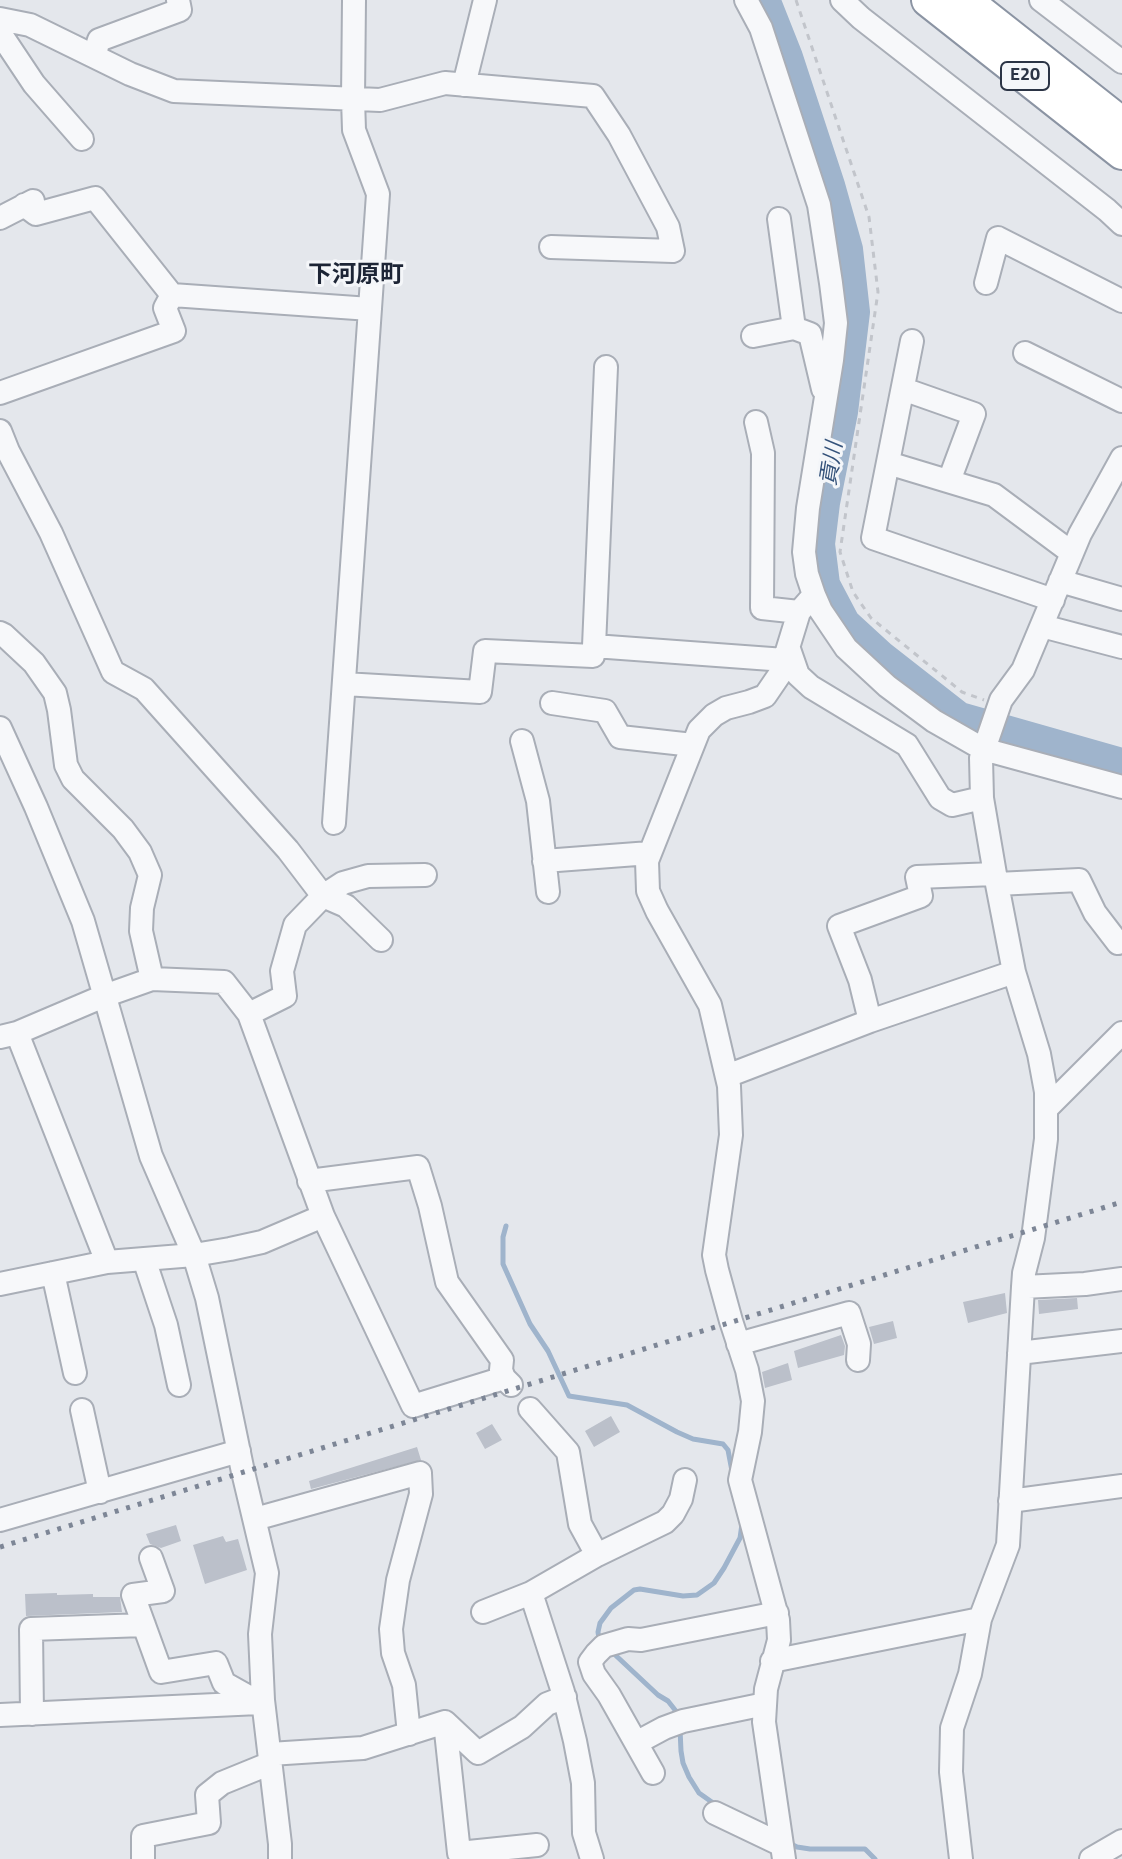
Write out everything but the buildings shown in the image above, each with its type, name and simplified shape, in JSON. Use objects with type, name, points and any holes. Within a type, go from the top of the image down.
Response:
[{"type":"highway","name":"E20","points":[[928,0],[1122,153]]},
{"type":"highway","name":"E20","points":[[964,0],[1122,124]]},
{"type":"street","points":[[94,56],[99,40],[180,10],[178,0]]},
{"type":"street","points":[[334,823],[378,194],[354,130],[354,0]]},
{"type":"street","points":[[464,85],[485,0]]},
{"type":"street","points":[[746,0],[761,28],[819,205],[836,323],[808,508],[804,552],[806,603],[780,674],[765,696],[726,708],[699,730],[647,861],[648,891],[710,1005],[729,1086],[731,1135],[714,1255],[753,1401],[740,1480],[777,1613],[779,1640],[772,1661],[764,1722],[783,1852]]},
{"type":"street","points":[[842,0],[1122,224]]},
{"type":"street","points":[[1041,0],[1122,62]]},
{"type":"street","points":[[0,19],[30,25],[130,74],[174,91],[380,100],[445,83],[593,96],[619,135],[668,227],[673,251],[551,247]]},
{"type":"street","points":[[0,33],[34,84],[82,139]]},
{"type":"street","points":[[0,218],[29,203],[36,214],[95,198],[172,295],[370,309]]},
{"type":"street","points":[[779,219],[794,328]]},
{"type":"street","points":[[986,283],[998,238],[1122,301]]},
{"type":"street","points":[[0,393],[174,331],[165,308],[172,295]]},
{"type":"street","points":[[753,336],[794,328],[810,334],[826,402]]},
{"type":"street","points":[[912,341],[873,538],[1056,590],[1122,599]]},
{"type":"street","points":[[1025,353],[1122,401]]},
{"type":"street","points":[[344,684],[480,692],[485,651],[593,656],[606,367]]},
{"type":"street","points":[[903,389],[974,414],[949,481]]},
{"type":"street","points":[[756,422],[763,453],[762,608],[806,603],[821,611],[846,648],[887,686],[934,721],[985,745],[1122,787]]},
{"type":"street","points":[[3,445],[51,533],[113,672],[144,689],[288,850],[323,896],[346,906],[381,940]]},
{"type":"street","points":[[961,1859],[951,1772],[952,1728],[970,1674],[980,1619],[1008,1545],[1023,1287],[1035,1228],[1046,1139],[1046,1092],[1039,1054],[1014,972],[982,798],[981,758],[997,711],[1023,670],[1080,534],[1122,458]]},
{"type":"street","points":[[888,463],[994,495],[1072,553]]},
{"type":"street","points":[[1042,626],[1122,647]]},
{"type":"street","points":[[0,633],[34,663],[55,693],[66,765],[73,779],[123,829],[140,852],[150,875],[142,908],[141,931],[152,979]]},
{"type":"street","points":[[594,646],[787,654]]},
{"type":"street","points":[[787,654],[798,675],[811,687],[907,745],[940,798],[952,805],[982,798]]},
{"type":"street","points":[[552,703],[605,711],[620,737],[693,745]]},
{"type":"street","points":[[0,728],[83,921],[151,1156],[194,1255],[207,1298],[267,1573],[260,1634],[261,1702],[271,1759],[280,1859]]},
{"type":"street","points":[[522,741],[538,801],[548,892]]},
{"type":"street","points":[[544,861],[650,853]]},
{"type":"street","points":[[249,1014],[285,996],[282,971],[295,925],[323,896],[343,883],[368,876],[425,875]]},
{"type":"street","points":[[870,1021],[860,980],[839,926],[921,896],[917,877],[1079,880],[1095,913],[1118,943]]},
{"type":"street","points":[[727,1076],[870,1021],[1014,972]]},
{"type":"street","points":[[107,1262],[8,1035],[152,979],[224,982],[249,1014],[309,1181],[323,1216],[413,1406],[508,1382],[501,1370],[502,1360],[447,1282],[418,1167],[309,1181]]},
{"type":"street","points":[[1046,1109],[1122,1033]]},
{"type":"street","points":[[0,1284],[107,1262],[194,1255],[262,1242],[323,1216]]},
{"type":"street","points":[[144,1259],[166,1325],[179,1385]]},
{"type":"street","points":[[53,1273],[75,1373]]},
{"type":"street","points":[[1023,1287],[1122,1279]]},
{"type":"street","points":[[738,1344],[849,1313],[859,1344],[858,1360]]},
{"type":"street","points":[[1019,1353],[1122,1341]]},
{"type":"street","points":[[530,1409],[568,1452],[580,1524],[597,1555]]},
{"type":"street","points":[[82,1410],[100,1492]]},
{"type":"street","points":[[0,1520],[239,1451]]},
{"type":"street","points":[[255,1519],[420,1473],[421,1494],[398,1580],[391,1629],[393,1653],[404,1685],[409,1734]]},
{"type":"street","points":[[483,1612],[531,1593],[597,1555],[665,1522],[681,1499],[685,1480]]},
{"type":"street","points":[[1010,1501],[1122,1486]]},
{"type":"street","points":[[151,1558],[163,1591],[133,1595],[161,1672],[216,1663],[224,1683],[261,1702]]},
{"type":"street","points":[[531,1593],[565,1697],[583,1783],[584,1833],[592,1859]]},
{"type":"street","points":[[653,1773],[594,1674],[590,1662],[596,1654],[604,1646],[628,1639],[641,1640],[777,1613]]},
{"type":"street","points":[[772,1661],[980,1619]]},
{"type":"street","points":[[32,1714],[31,1629],[144,1625]]},
{"type":"street","points":[[445,1722],[478,1753],[522,1727],[547,1704],[565,1697]]},
{"type":"street","points":[[0,1715],[261,1702]]},
{"type":"street","points":[[636,1743],[683,1721],[765,1704]]},
{"type":"street","points":[[143,1859],[143,1836],[209,1823],[207,1795],[222,1783],[271,1759],[363,1748],[445,1722]]},
{"type":"street","points":[[445,1722],[459,1853],[537,1845]]},
{"type":"street","points":[[715,1813],[783,1852]]},
{"type":"street","points":[[1091,1859],[1122,1841]]},
{"type":"path","points":[[796,0],[869,217],[878,292],[840,552],[853,592],[871,618],[962,692],[997,711]]},
{"type":"waterway","name":"貢川","points":[[764,0],[789,57],[831,185],[849,249],[856,312],[844,412],[821,544],[826,584],[846,622],[882,655],[960,716],[1122,762]]},
{"type":"waterway","points":[[506,1226],[503,1264],[530,1324],[548,1351],[569,1396],[627,1405],[693,1439],[723,1444],[728,1450],[732,1471]]},
{"type":"waterway","points":[[601,1641],[598,1632],[600,1623],[611,1608],[634,1590],[697,1595],[714,1583],[740,1538],[742,1524]]},
{"type":"waterway","points":[[611,1651],[668,1701],[679,1715]]},
{"type":"waterway","points":[[680,1729],[683,1763],[689,1777],[699,1793],[716,1805]]},
{"type":"waterway","points":[[789,1843],[810,1849],[865,1849],[875,1859]]},
{"type":"railway","points":[[0,1547],[1122,1202]]},
{"type":"district","name":"下河原町","points":[[356,276]]}]
